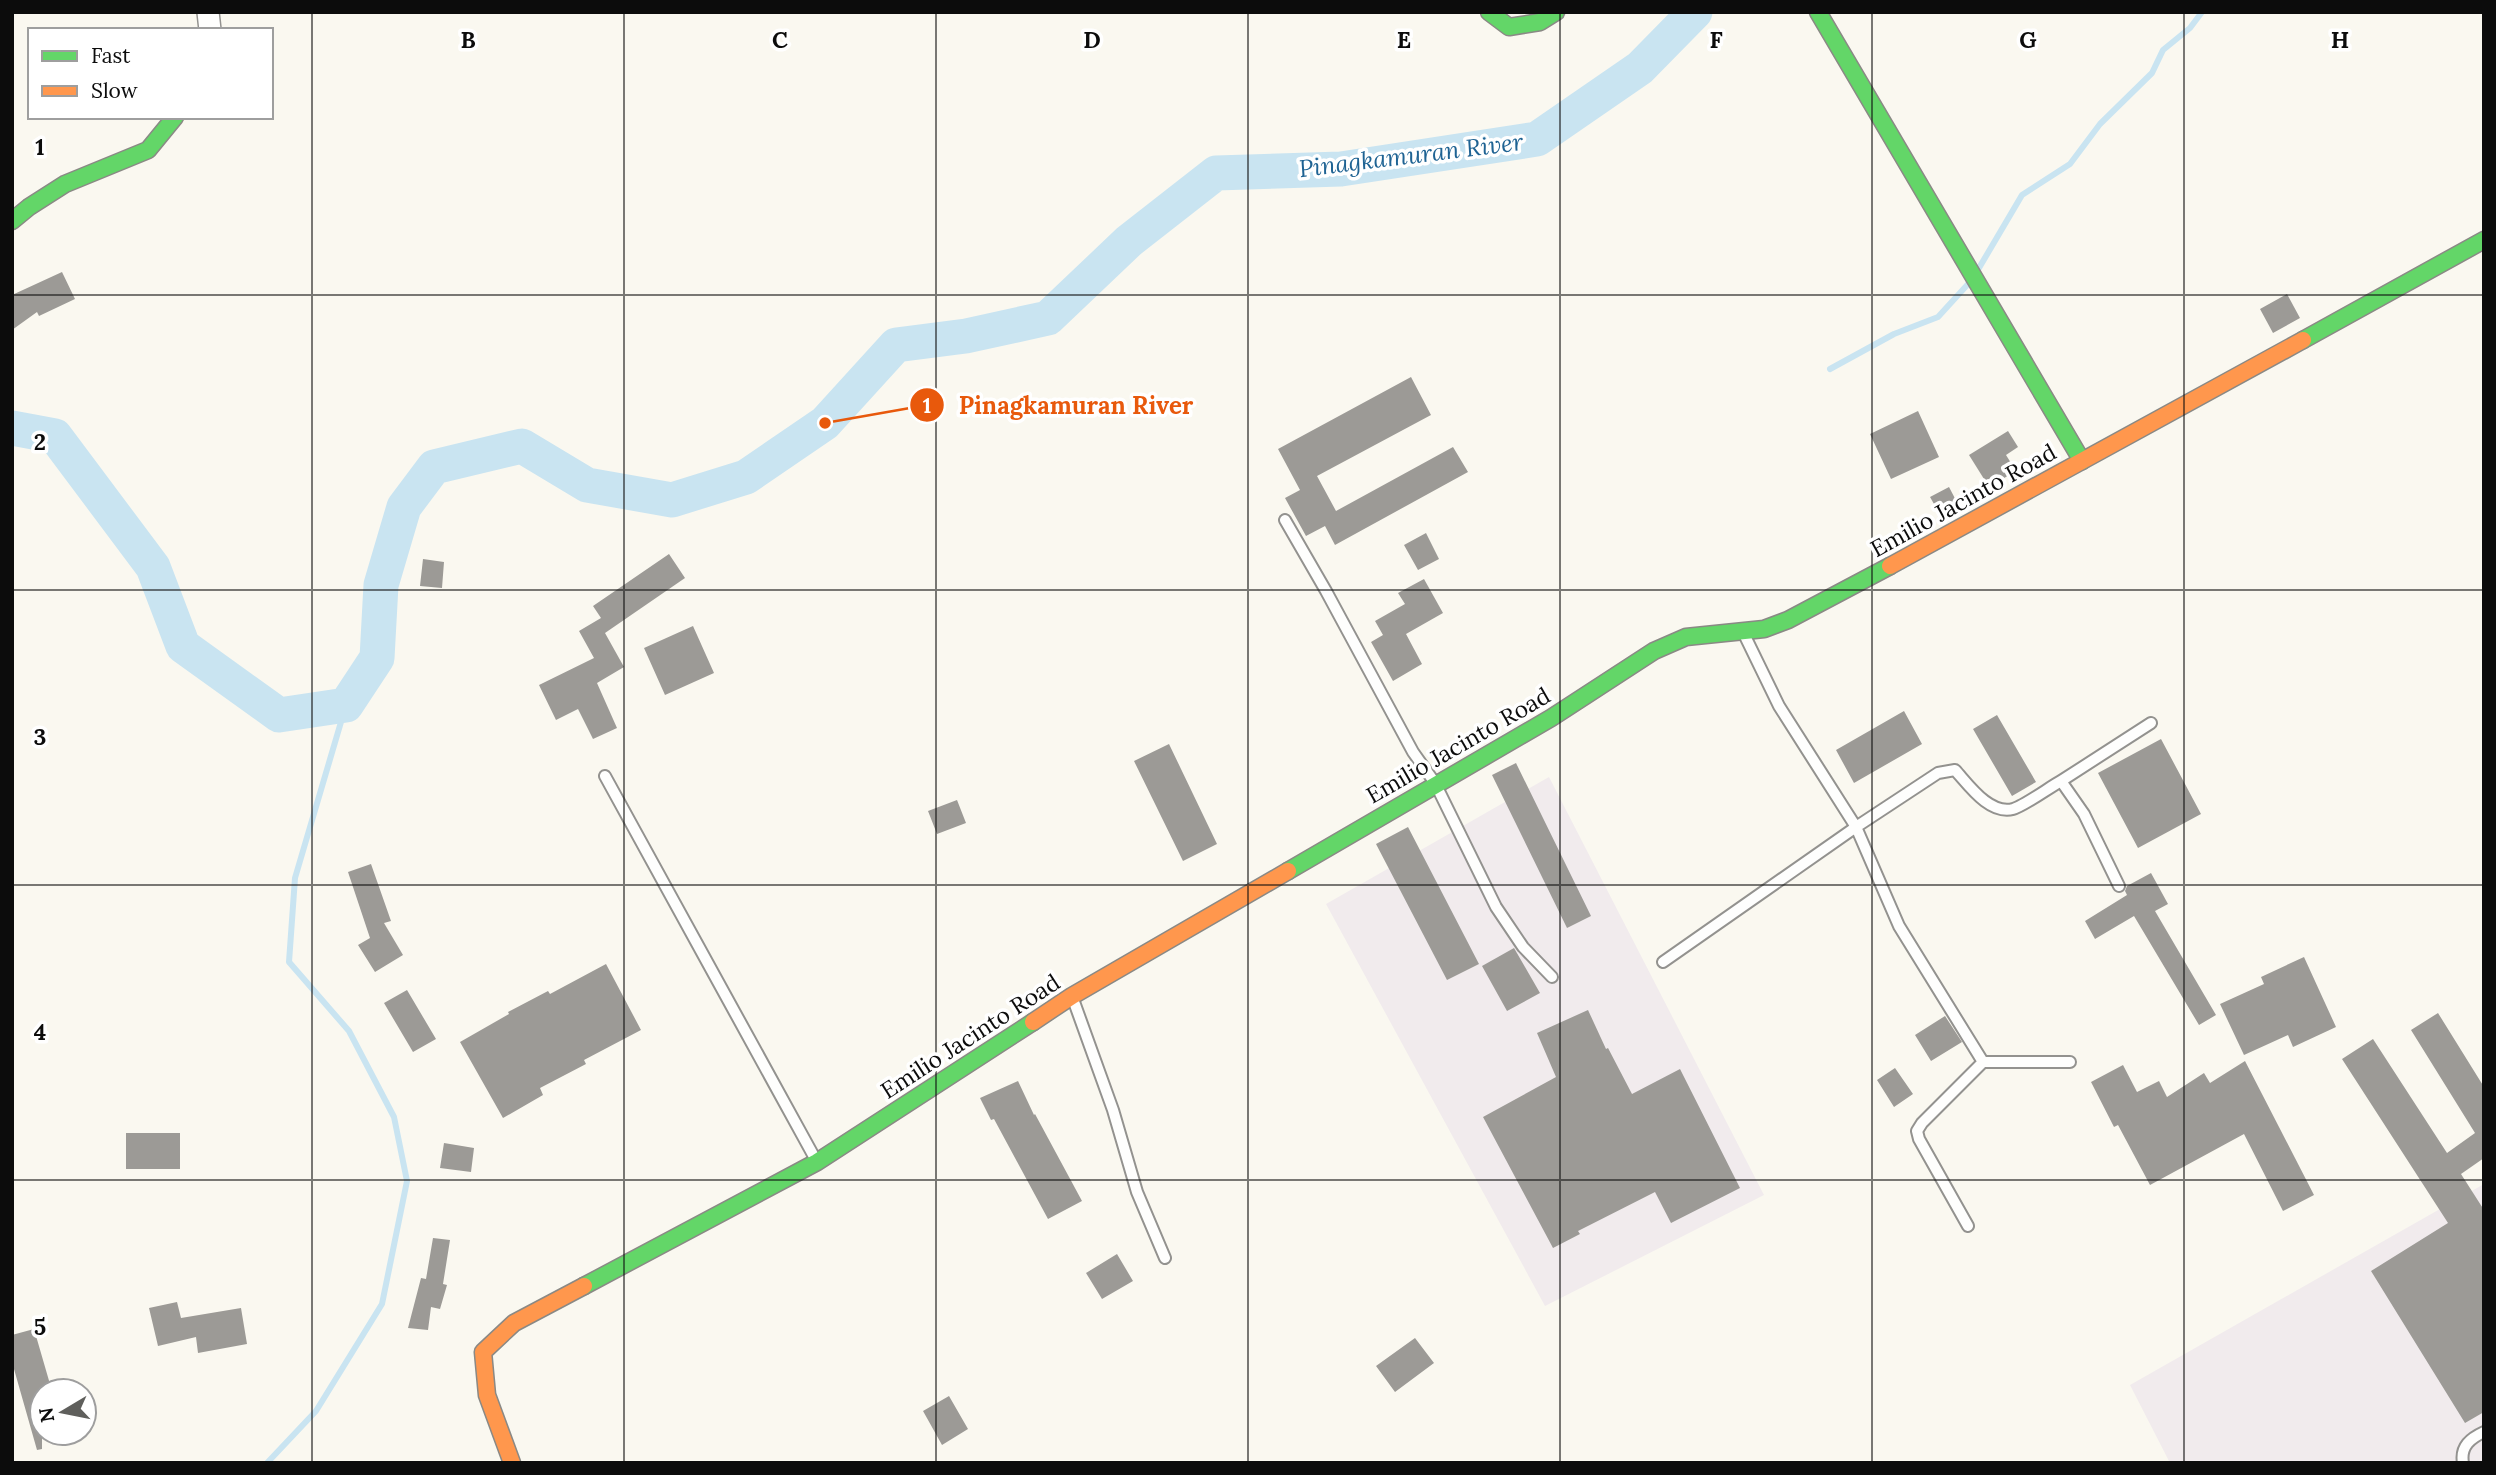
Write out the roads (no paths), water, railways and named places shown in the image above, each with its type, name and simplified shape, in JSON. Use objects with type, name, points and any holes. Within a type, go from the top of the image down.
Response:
[{"type":"street","points":[[1489,12],[1508,27],[1540,22],[1556,12]]},
{"type":"street","points":[[1818,12],[2082,461]]},
{"type":"street","points":[[12,221],[29,206],[65,184],[148,150],[173,119]]},
{"type":"street","name":"Emilio Jacinto Road","points":[[512,1463],[487,1395],[483,1352],[513,1323],[817,1162],[1072,996],[1551,718],[1654,651],[1686,637],[1764,629],[1788,620],[2484,240]]},
{"type":"lane","points":[[1285,520],[1413,752],[1436,783],[1453,824],[1496,907],[1524,947],[1552,977]]},
{"type":"lane","points":[[1743,632],[1779,706],[1856,827],[1899,926],[1983,1062]]},
{"type":"lane","points":[[1663,962],[1938,773],[1955,770],[1982,799],[1999,808],[2012,809],[2151,723]]},
{"type":"lane","points":[[605,776],[817,1162]]},
{"type":"lane","points":[[2062,780],[2084,814],[2119,886]]},
{"type":"lane","points":[[1072,996],[1113,1110],[1137,1192],[1165,1258]]},
{"type":"lane","points":[[1968,1226],[1917,1131],[1983,1062],[2070,1062]]},
{"type":"lane","points":[[2463,1463],[2462,1456],[2469,1440],[2484,1432]]},
{"type":"waterway","name":"Pinagkamuran River","points":[[12,428],[55,436],[153,567],[183,646],[279,715],[346,705],[377,658],[381,585],[404,507],[434,467],[522,446],[587,485],[672,500],[746,477],[825,423],[896,345],[966,336],[1048,318],[1129,241],[1216,173],[1341,169],[1537,139],[1640,68],[1695,12]]},
{"type":"waterway","points":[[1979,268],[2022,195],[2070,164],[2100,124],[2152,73],[2163,50],[2190,28],[2202,12]]},
{"type":"waterway","points":[[1830,369],[1894,334],[1938,317],[1969,283]]},
{"type":"waterway","points":[[267,1463],[316,1411],[382,1304],[407,1181],[394,1117],[349,1031],[289,962],[295,878],[346,705]]},
{"type":"place","name":"Pinagkamuran River","points":[[825,423]]}]
